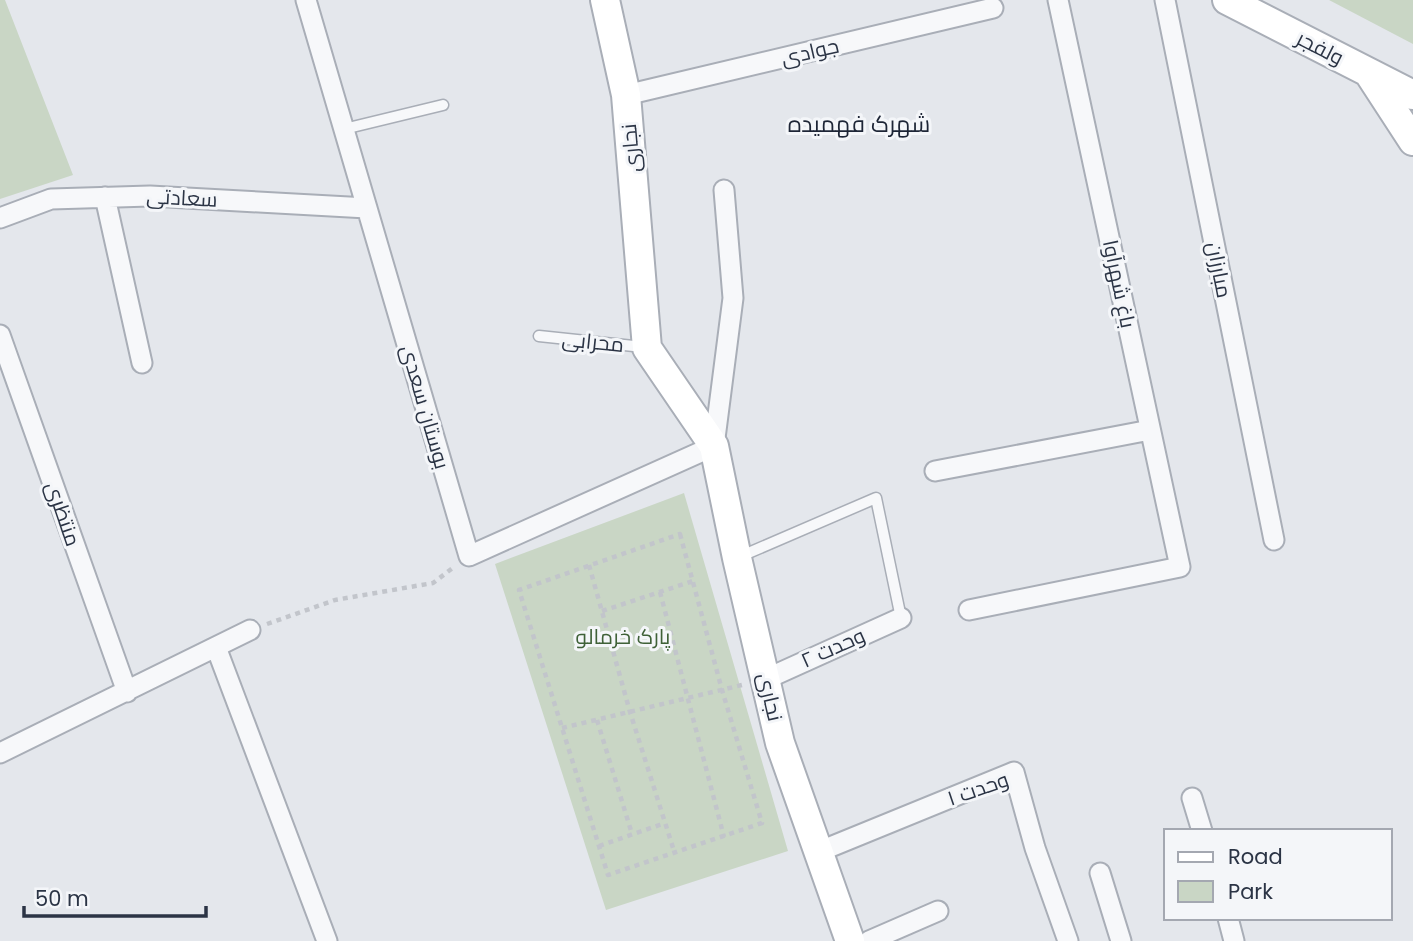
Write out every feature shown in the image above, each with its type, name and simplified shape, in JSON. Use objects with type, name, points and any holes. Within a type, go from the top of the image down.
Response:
[{"type":"street","name":"بوستان سعدی","points":[[306,0],[469,556]]},
{"type":"street","name":"نجاری","points":[[605,0],[626,95],[647,348],[714,446]]},
{"type":"street","name":"باغ شهرآوا","points":[[969,610],[1180,567],[1058,0]]},
{"type":"street","name":"مبارزان","points":[[1165,0],[1274,540]]},
{"type":"street","name":"ولفجر","points":[[1227,0],[1413,95]]},
{"type":"street","name":"جوادی","points":[[626,95],[993,8]]},
{"type":"street","points":[[1368,72],[1413,141]]},
{"type":"street","name":"نجاری","points":[[724,190],[733,298],[714,446],[780,743],[850,941]]},
{"type":"street","name":"سعادتی","points":[[0,218],[51,199],[150,195],[367,208]]},
{"type":"street","points":[[105,197],[142,363]]},
{"type":"street","name":"منتظری","points":[[0,335],[127,692]]},
{"type":"street","points":[[935,471],[1150,430]]},
{"type":"street","points":[[469,556],[714,446]]},
{"type":"street","name":"وحدت ۲","points":[[766,679],[901,618]]},
{"type":"street","points":[[0,753],[250,630]]},
{"type":"street","points":[[216,647],[327,941]]},
{"type":"street","name":"وحدت ۱","points":[[818,852],[1014,772],[1035,848],[1068,941]]},
{"type":"street","points":[[1192,798],[1201,829]]},
{"type":"street","points":[[1100,873],[1121,941]]},
{"type":"street","points":[[869,941],[939,912]]},
{"type":"street","points":[[1229,920],[1234,941]]},
{"type":"lane","points":[[344,129],[443,105]]},
{"type":"lane","name":"محرابی","points":[[539,336],[647,348]]},
{"type":"lane","points":[[737,558],[876,498],[901,618]]},
{"type":"path","points":[[681,534],[693,581],[762,823],[608,875],[519,590],[681,534]]},
{"type":"path","points":[[250,630],[335,600],[433,583],[469,556]]},
{"type":"path","points":[[589,565],[630,712],[675,854]]},
{"type":"path","points":[[602,611],[693,581]]},
{"type":"path","points":[[660,592],[724,837]]},
{"type":"path","points":[[562,728],[722,690]]},
{"type":"path","points":[[597,720],[632,834]]},
{"type":"path","points":[[598,846],[665,823]]},
{"type":"green space","points":[[0,0],[5,0],[73,175],[0,199]]},
{"type":"green space","points":[[1329,0],[1413,0],[1413,44]]},
{"type":"green space","name":"پارک خرمالو","points":[[684,493],[788,851],[606,910],[495,564]]},
{"type":"district","name":"شهرک فهمیده","points":[[859,124]]}]
